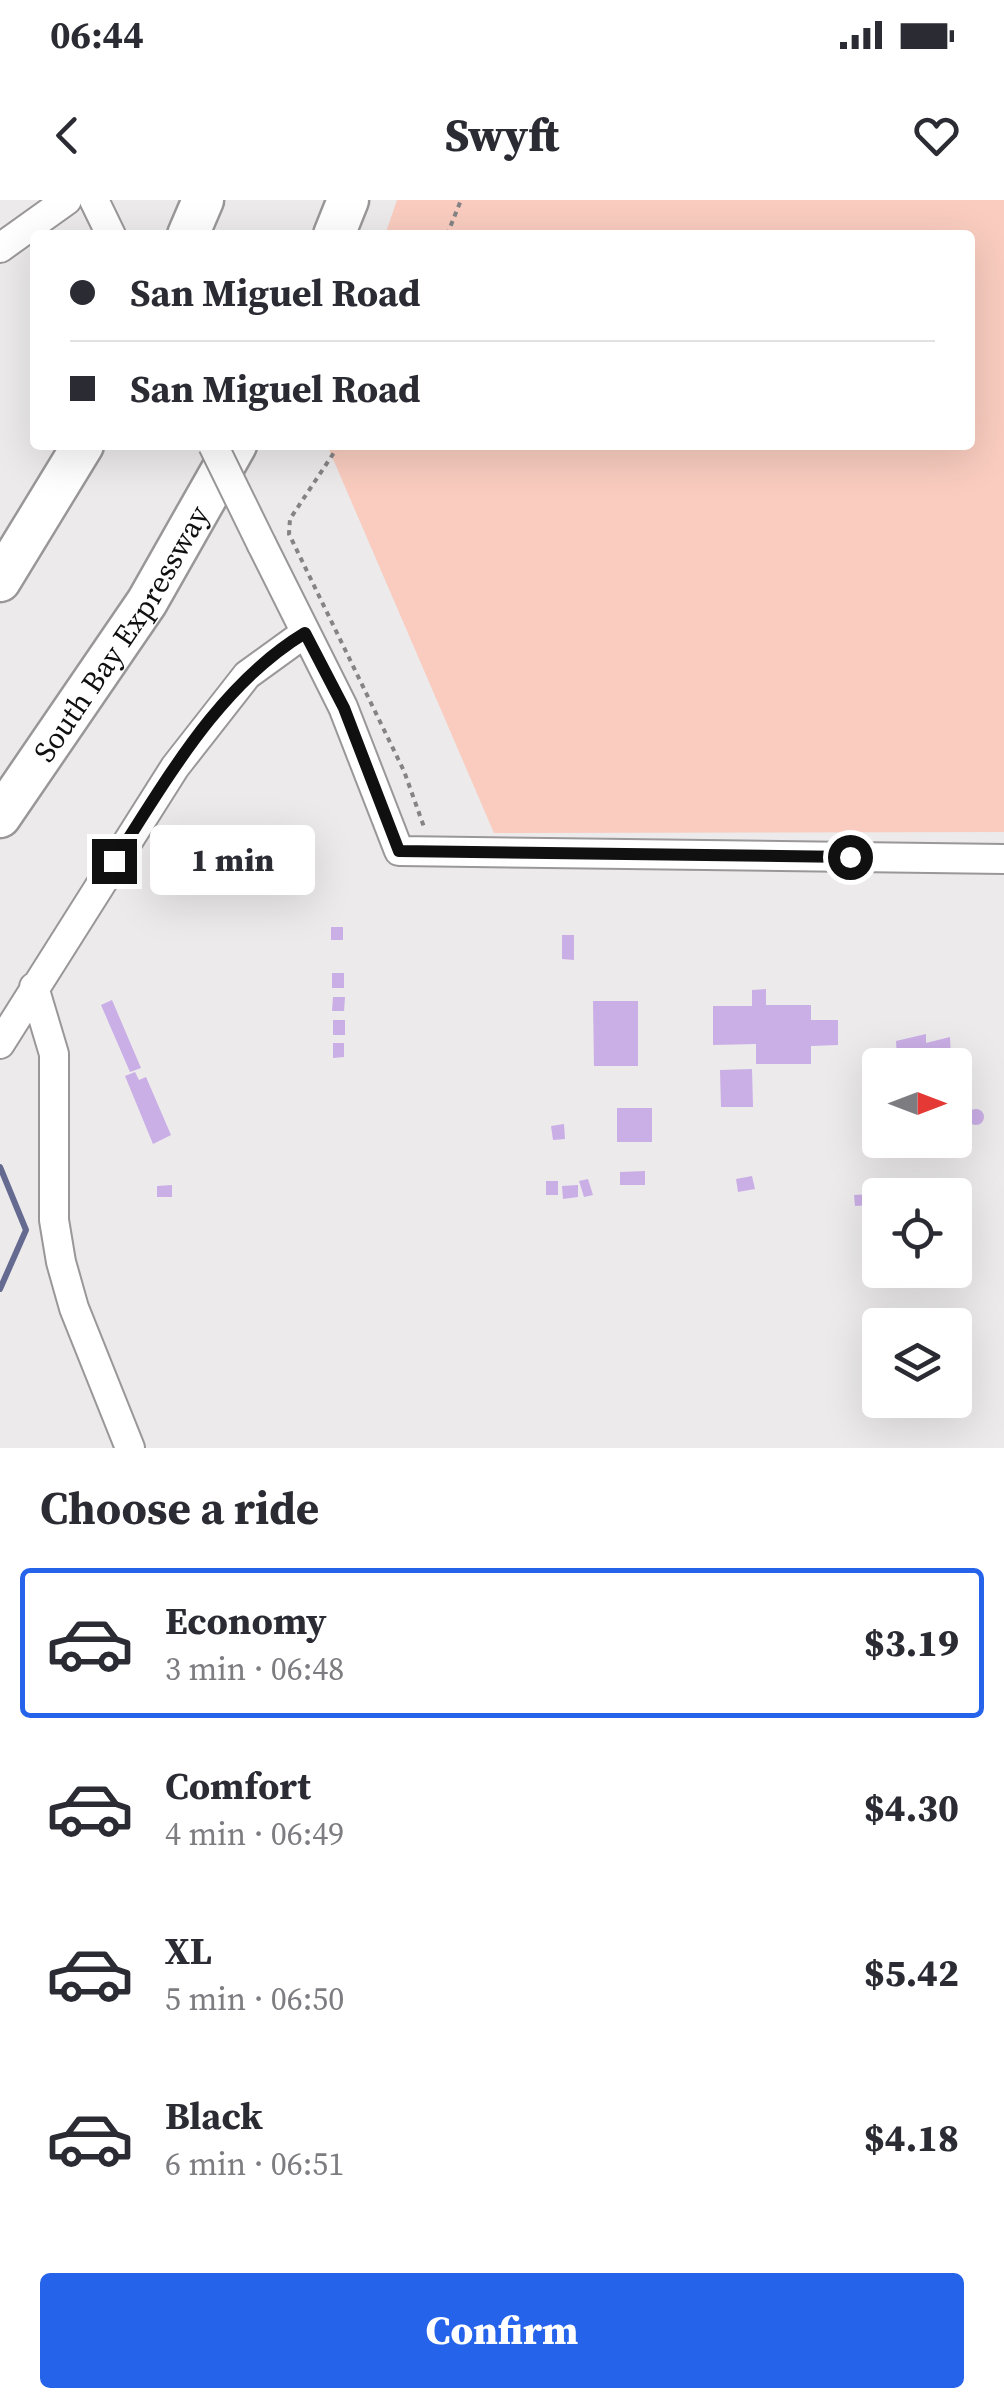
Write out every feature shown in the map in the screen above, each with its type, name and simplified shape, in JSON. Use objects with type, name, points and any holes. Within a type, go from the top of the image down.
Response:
[{"type":"highway","points":[[190,230],[203,200]]},
{"type":"highway","points":[[336,230],[348,200]]},
{"type":"highway","points":[[0,581],[80,450]]},
{"type":"highway","name":"South Bay Expressway","points":[[0,817],[146,602],[233,450]]},
{"type":"street","points":[[0,248],[67,200]]},
{"type":"street","points":[[94,200],[108,230]]},
{"type":"street","points":[[215,450],[344,708],[399,851],[1004,859]]},
{"type":"street","points":[[0,1044],[187,751],[247,675],[305,633]]},
{"type":"street","points":[[34,987],[54,1054],[54,1220],[61,1262],[74,1308],[130,1448]]},
{"type":"path","points":[[449,230],[461,200]]},
{"type":"path","points":[[336,450],[290,519],[289,534],[404,771],[429,851]]},
{"type":"shaded area","points":[[397,200],[1004,200],[1004,832],[494,833],[329,450],[975,450],[975,230],[387,230]]},
{"type":"building","points":[[331,927],[343,927],[343,940],[331,940]]},
{"type":"building","points":[[562,935],[574,935],[574,960],[562,959]]},
{"type":"building","points":[[332,973],[344,973],[344,988],[332,988]]},
{"type":"building","points":[[766,989],[766,1005],[811,1005],[811,1020],[838,1020],[838,1045],[811,1046],[811,1064],[756,1064],[756,1044],[713,1045],[713,1006],[752,1006],[752,990]]},
{"type":"building","points":[[333,997],[345,997],[344,1011],[332,1011]]},
{"type":"building","points":[[112,1000],[141,1068],[130,1072],[101,1005]]},
{"type":"building","points":[[593,1001],[638,1001],[638,1066],[594,1066]]},
{"type":"building","points":[[333,1020],[345,1020],[345,1035],[333,1035]]},
{"type":"building","points":[[926,1034],[926,1043],[950,1037],[950,1048],[896,1048],[896,1041]]},
{"type":"building","points":[[333,1043],[344,1043],[344,1057],[333,1058]]},
{"type":"building","points":[[752,1069],[753,1107],[721,1107],[720,1070]]},
{"type":"building","points":[[135,1072],[139,1080],[146,1077],[171,1135],[153,1144],[125,1076]]},
{"type":"building","points":[[617,1108],[652,1108],[652,1142],[617,1142]]},
{"type":"building","points":[[972,1110],[982,1111],[982,1123],[972,1124]]},
{"type":"building","points":[[564,1124],[565,1139],[553,1140],[551,1126]]},
{"type":"building","points":[[645,1171],[645,1185],[620,1185],[620,1172]]},
{"type":"building","points":[[752,1176],[755,1189],[738,1192],[736,1179]]},
{"type":"building","points":[[588,1179],[593,1195],[584,1197],[579,1181]]},
{"type":"building","points":[[546,1181],[558,1181],[558,1195],[546,1195]]},
{"type":"building","points":[[172,1185],[172,1197],[157,1197],[157,1186]]},
{"type":"building","points":[[578,1185],[578,1197],[563,1199],[562,1186]]},
{"type":"building","points":[[854,1195],[862,1195],[862,1206],[855,1206]]},
{"type":"waterway","points":[[0,1167],[26,1230],[0,1289]]},
{"type":"route","points":[[114,861],[175,767],[247,675],[305,633],[344,708],[399,851],[850,857]]}]
